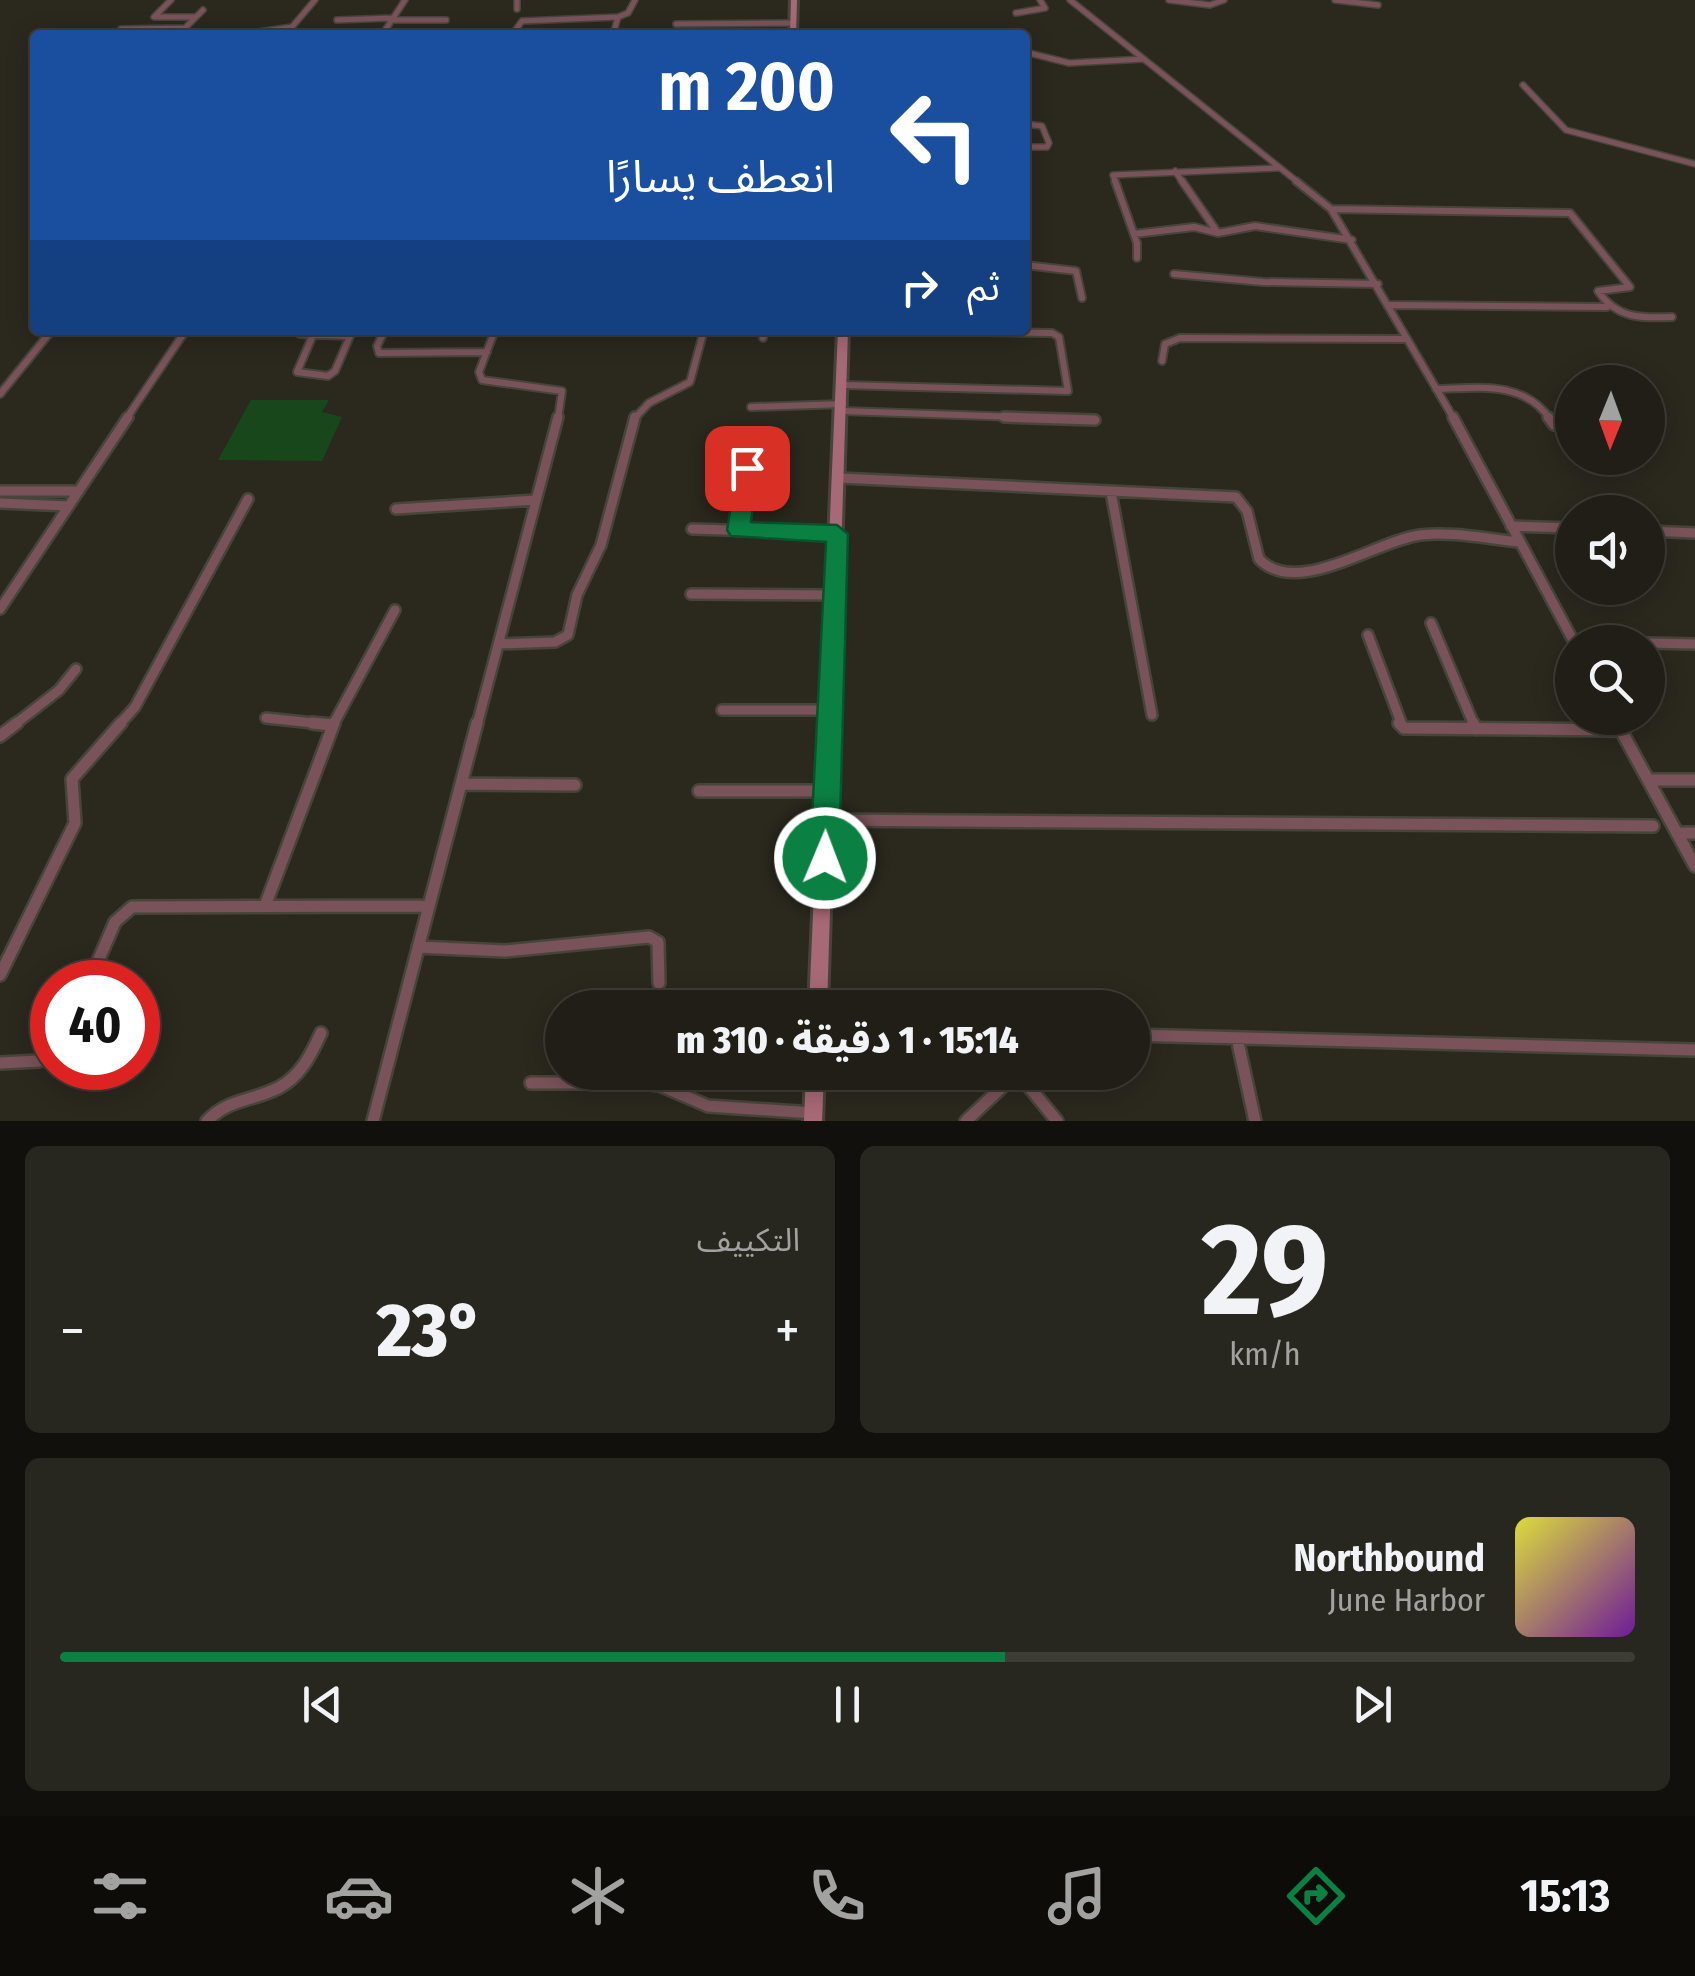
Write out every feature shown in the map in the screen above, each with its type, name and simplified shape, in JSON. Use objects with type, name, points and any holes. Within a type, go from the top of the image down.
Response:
[{"type":"street","points":[[171,0],[154,17],[195,17]]},
{"type":"street","points":[[276,30],[292,28],[315,0]]},
{"type":"street","points":[[385,30],[405,0]]},
{"type":"street","points":[[517,0],[517,9]]},
{"type":"street","points":[[515,30],[522,20],[618,17],[628,12],[635,0]]},
{"type":"street","points":[[792,30],[794,0]]},
{"type":"street","points":[[1016,13],[1044,8],[1040,0]]},
{"type":"street","points":[[1169,0],[1210,6],[1224,0]]},
{"type":"street","points":[[1334,0],[1378,5]]},
{"type":"street","points":[[1074,1],[1331,209],[1378,284],[1565,625]]},
{"type":"street","points":[[121,29],[185,28],[202,10]]},
{"type":"street","points":[[614,30],[618,17]]},
{"type":"street","points":[[336,20],[446,20]]},
{"type":"street","points":[[676,24],[792,23]]},
{"type":"street","points":[[1030,53],[1070,62],[1144,59]]},
{"type":"street","points":[[1523,85],[1566,130],[1695,164]]},
{"type":"street","points":[[1030,125],[1042,126],[1049,143],[1030,147]]},
{"type":"street","points":[[1137,258],[1134,234],[1113,175],[1278,168]]},
{"type":"street","points":[[1174,172],[1218,233]]},
{"type":"street","points":[[1331,209],[1570,213],[1630,286],[1598,292],[1607,307],[1620,316],[1672,317]]},
{"type":"street","points":[[1194,227],[1206,217]]},
{"type":"street","points":[[1134,234],[1194,227],[1218,233],[1243,226],[1281,227],[1352,240]]},
{"type":"street","points":[[1030,266],[1076,271],[1082,298]]},
{"type":"street","points":[[1174,274],[1263,282],[1378,284]]},
{"type":"street","points":[[1388,305],[1607,307]]},
{"type":"street","points":[[843,386],[1068,391],[1059,337],[1030,334]]},
{"type":"street","points":[[0,394],[48,335]]},
{"type":"street","points":[[0,609],[183,335]]},
{"type":"street","points":[[313,335],[297,372],[328,376],[335,371],[350,336],[332,335]]},
{"type":"street","points":[[382,335],[377,346],[379,353],[487,352]]},
{"type":"street","points":[[373,1121],[564,394],[552,388],[482,380],[479,372],[493,335]]},
{"type":"street","points":[[499,644],[555,642],[568,636],[576,595],[600,545],[635,416],[649,403],[690,382],[703,335]]},
{"type":"street","points":[[819,990],[843,335]]},
{"type":"street","points":[[1162,361],[1165,344],[1180,338],[1407,339]]},
{"type":"street","points":[[1436,388],[1524,392],[1539,402],[1554,426]]},
{"type":"street","points":[[751,408],[843,408],[1094,420]]},
{"type":"street","points":[[738,530],[747,468]]},
{"type":"street","points":[[840,478],[1240,498],[1258,558],[1271,568],[1285,570],[1342,563],[1413,536],[1520,542]]},
{"type":"street","points":[[0,490],[79,491]]},
{"type":"street","points":[[1111,492],[1152,715]]},
{"type":"street","points":[[0,975],[75,823],[78,813],[70,790],[72,780],[135,707],[248,498]]},
{"type":"street","points":[[396,509],[536,500]]},
{"type":"street","points":[[0,502],[68,506]]},
{"type":"street","points":[[1512,526],[1555,527]]},
{"type":"street","points":[[692,529],[837,534]]},
{"type":"street","points":[[1665,532],[1695,533]]},
{"type":"street","points":[[692,594],[835,595]]},
{"type":"street","points":[[265,906],[312,769],[395,610]]},
{"type":"street","points":[[1431,624],[1476,729]]},
{"type":"street","points":[[1368,635],[1400,725],[1409,729],[1555,730]]},
{"type":"street","points":[[1665,644],[1695,644]]},
{"type":"street","points":[[0,736],[58,690],[76,669]]},
{"type":"street","points":[[722,710],[828,710]]},
{"type":"street","points":[[266,718],[332,725]]},
{"type":"street","points":[[1624,735],[1695,866]]},
{"type":"street","points":[[1648,780],[1695,780]]},
{"type":"street","points":[[464,784],[576,785]]},
{"type":"street","points":[[700,791],[826,791]]},
{"type":"street","points":[[826,820],[1653,826]]},
{"type":"street","points":[[1677,833],[1695,833]]},
{"type":"street","points":[[99,960],[115,922],[125,910],[144,906],[429,906]]},
{"type":"street","points":[[418,947],[505,951],[648,936],[658,942],[660,949],[658,983]]},
{"type":"street","points":[[208,1121],[218,1109],[262,1097],[296,1080],[312,1057],[321,1033]]},
{"type":"street","points":[[1150,1035],[1695,1050]]},
{"type":"street","points":[[1237,1038],[1255,1121]]},
{"type":"street","points":[[0,1064],[30,1062]]},
{"type":"street","points":[[531,1082],[624,1081],[659,1086],[708,1106],[813,1117],[814,1090]]},
{"type":"street","points":[[966,1121],[999,1090]]},
{"type":"street","points":[[1032,1090],[1058,1121]]},
{"type":"green space","points":[[251,400],[329,400],[322,412],[342,417],[322,461],[218,460]]},
{"type":"route","points":[[747,468],[738,530],[837,534],[825,858]]}]
